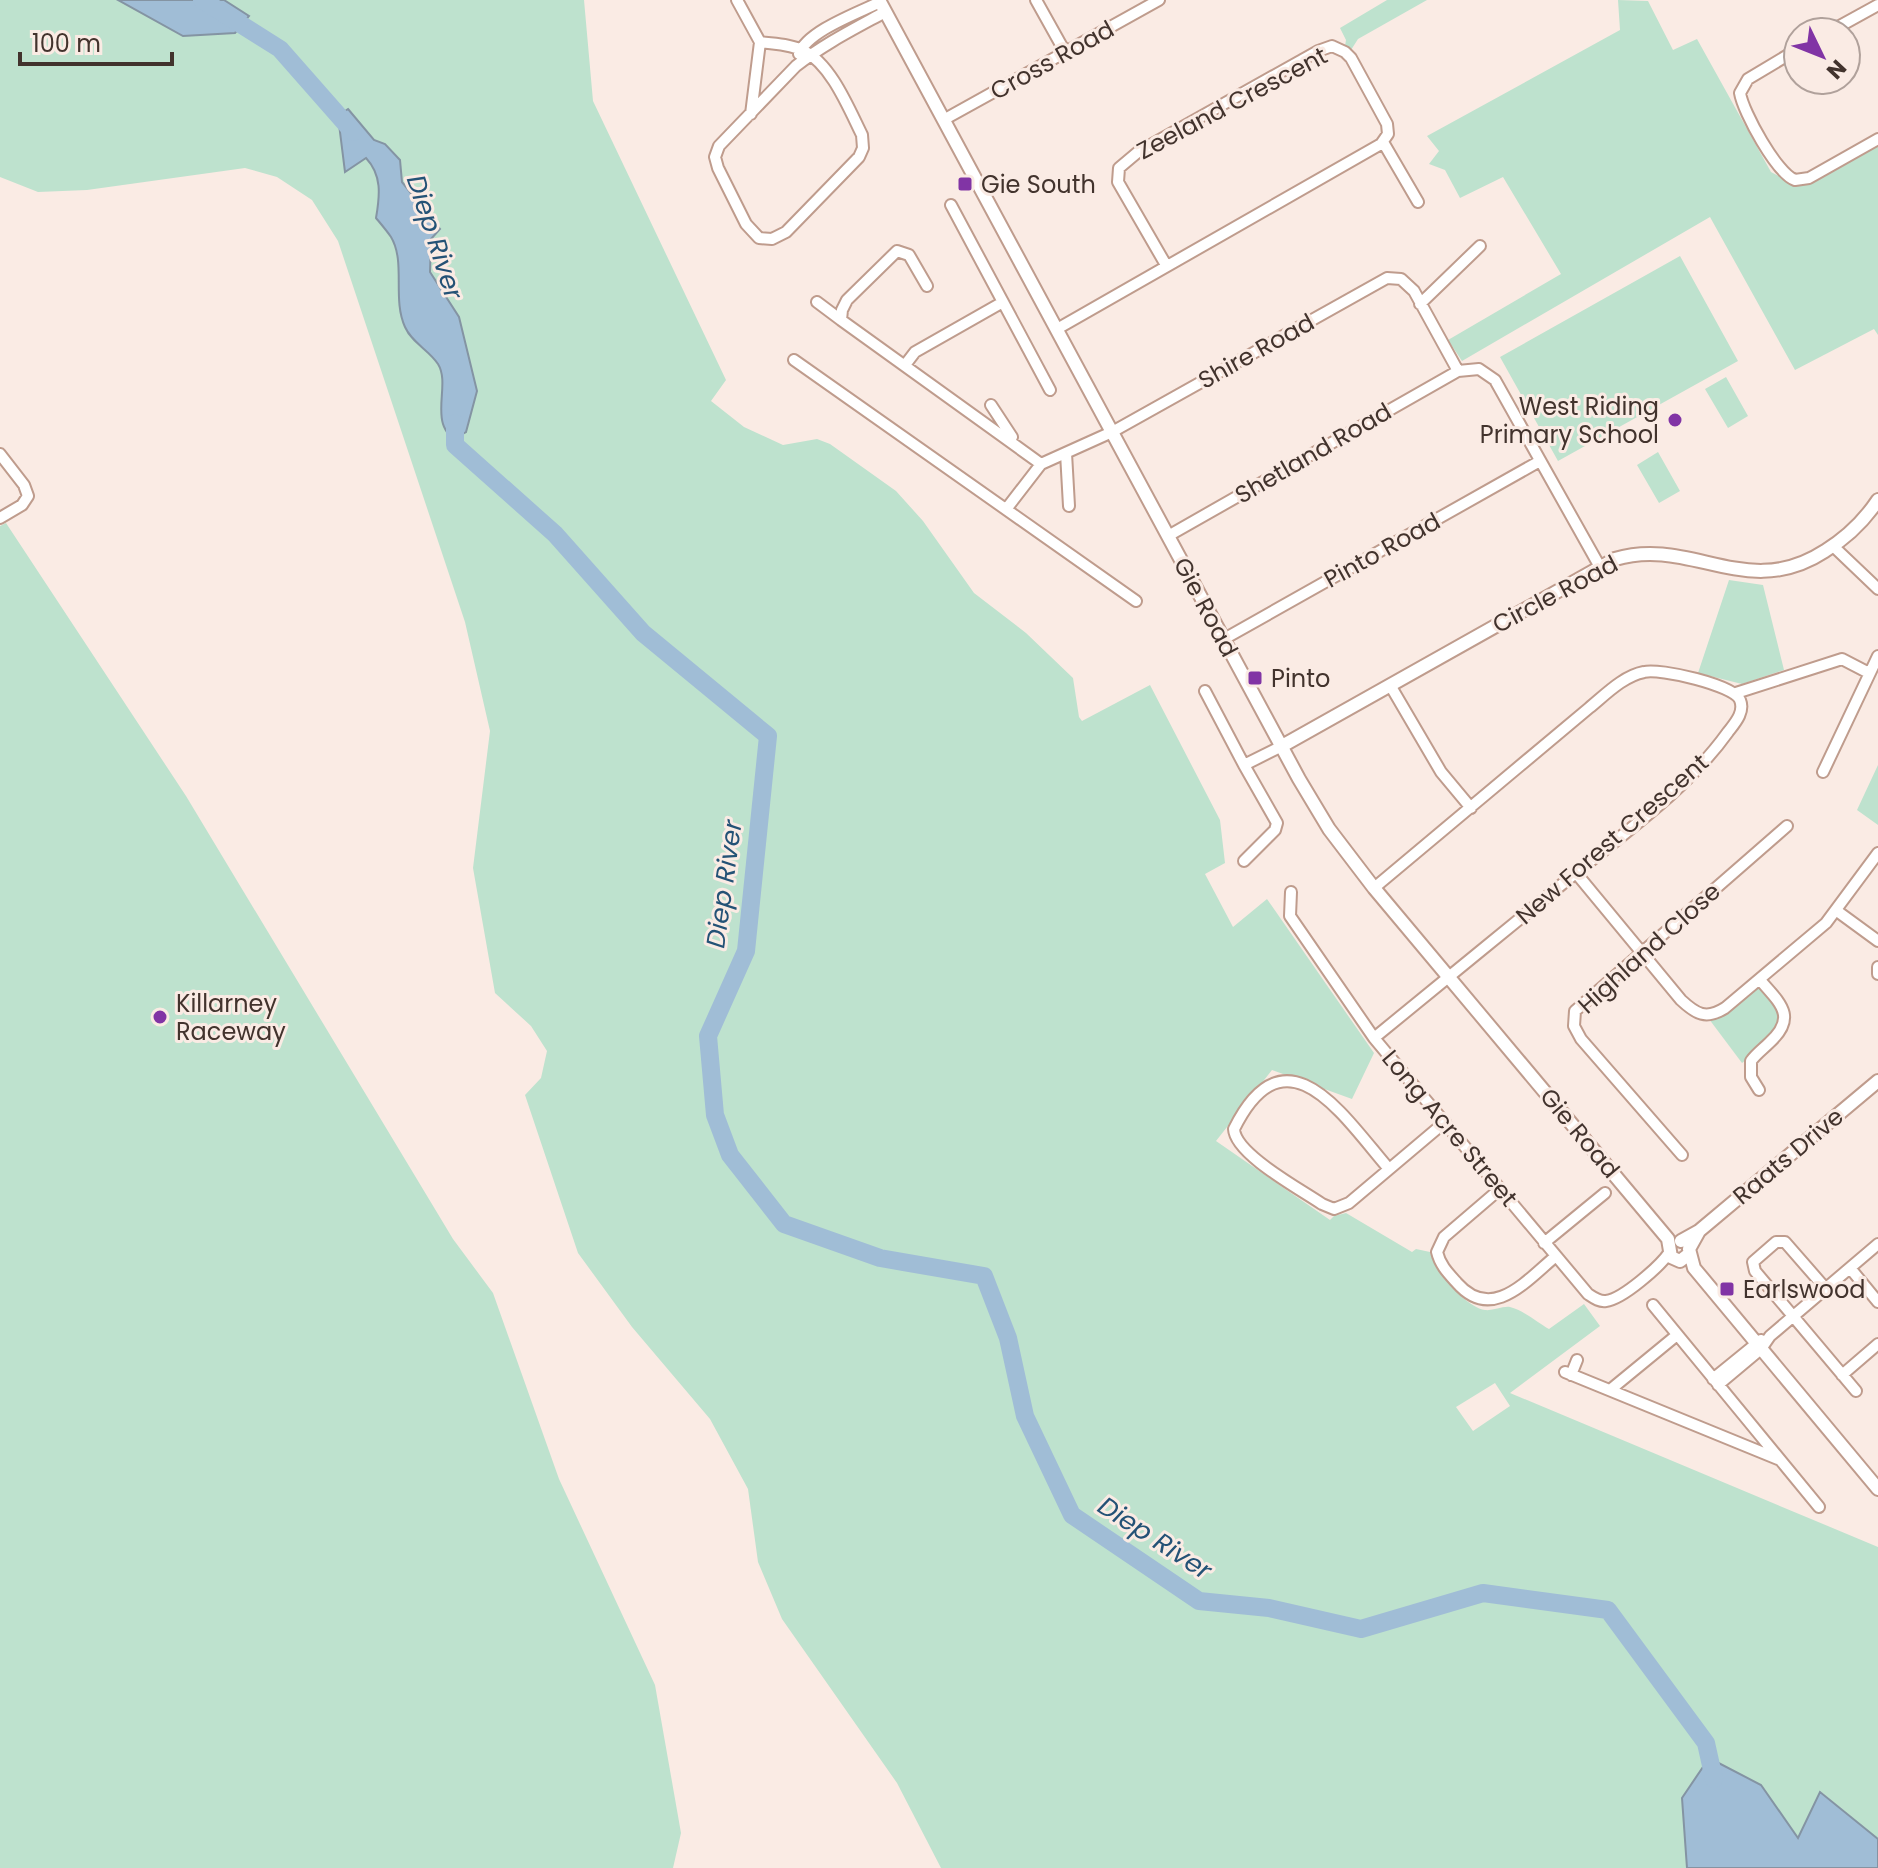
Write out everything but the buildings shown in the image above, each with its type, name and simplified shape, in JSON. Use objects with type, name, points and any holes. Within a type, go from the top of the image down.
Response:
[{"type":"street","points":[[737,0],[760,42],[751,114]]},
{"type":"street","points":[[1036,0],[1065,52]]},
{"type":"street","name":"Cross Road","points":[[945,119],[1159,0]]},
{"type":"street","points":[[760,42],[806,52],[833,80],[862,135],[863,148],[859,157],[796,222],[772,239],[759,238],[746,224],[716,162],[719,146],[806,52],[829,42],[881,5]]},
{"type":"street","name":"Gie Road","points":[[881,5],[1329,829],[1374,888],[1878,1489]]},
{"type":"street","points":[[1858,16],[1878,5]]},
{"type":"street","name":"Zeeland Crescent","points":[[1166,265],[1118,182],[1119,168],[1138,152],[1332,46],[1348,55],[1379,107],[1388,128],[1383,142]]},
{"type":"street","points":[[1782,59],[1748,79],[1740,93],[1745,109],[1784,174],[1795,180],[1809,178],[1878,139]]},
{"type":"street","points":[[1057,329],[1374,150],[1383,142],[1418,202]]},
{"type":"street","points":[[951,205],[1050,390]]},
{"type":"street","points":[[1480,246],[1420,304],[1458,371],[1479,369],[1495,380],[1600,567]]},
{"type":"street","points":[[841,320],[847,300],[897,251],[909,255],[927,286]]},
{"type":"street","name":"Shire Road","points":[[1041,464],[1112,432],[1387,278],[1401,279],[1414,291],[1420,304]]},
{"type":"street","points":[[817,302],[1015,442],[1041,464],[1007,508]]},
{"type":"street","points":[[905,365],[915,352],[1003,302]]},
{"type":"street","points":[[794,360],[1136,601]]},
{"type":"street","name":"Shetland Road","points":[[1168,536],[1458,371]]},
{"type":"street","points":[[991,405],[1015,442]]},
{"type":"street","points":[[1066,453],[1069,506]]},
{"type":"street","points":[[0,454],[24,485],[28,496],[22,505],[0,518]]},
{"type":"street","name":"Pinto Road","points":[[1224,639],[1540,461]]},
{"type":"street","name":"Circle Road","points":[[1282,746],[1600,567],[1623,557],[1652,553],[1730,568],[1779,571],[1812,560],[1833,546],[1861,522],[1878,500]]},
{"type":"street","points":[[1833,546],[1878,589]]},
{"type":"street","points":[[1823,772],[1878,656]]},
{"type":"street","points":[[1374,888],[1611,690],[1635,674],[1657,671],[1736,693],[1842,659],[1869,673]]},
{"type":"street","points":[[1390,685],[1441,772],[1471,808]]},
{"type":"street","points":[[1205,691],[1277,823],[1275,830],[1244,861]]},
{"type":"street","name":"New Forest Crescent","points":[[1449,977],[1647,816],[1712,753],[1742,711],[1736,693]]},
{"type":"street","points":[[1244,765],[1282,746]]},
{"type":"street","name":"Highland Close","points":[[1682,1155],[1581,1039],[1574,1026],[1575,1011],[1787,826]]},
{"type":"street","points":[[1576,873],[1681,1000],[1693,1011],[1712,1015],[1760,980],[1837,911],[1878,853]]},
{"type":"street","points":[[1291,892],[1290,916],[1374,1038]]},
{"type":"street","points":[[1837,911],[1878,941]]},
{"type":"street","points":[[1878,967],[1878,974]]},
{"type":"street","name":"Long Acre Street","points":[[1449,977],[1374,1038],[1588,1294],[1602,1301],[1616,1297],[1676,1251]]},
{"type":"street","points":[[1759,1090],[1751,1077],[1751,1061],[1782,1031],[1785,1017],[1777,1000],[1760,980]]},
{"type":"street","points":[[1389,1169],[1326,1097],[1290,1080],[1276,1080],[1264,1088],[1234,1129],[1236,1141],[1247,1154],[1330,1208],[1346,1206],[1445,1122]]},
{"type":"street","name":"Raats Drive","points":[[1676,1251],[1878,1081]]},
{"type":"street","points":[[1500,1189],[1444,1237],[1437,1252],[1444,1268],[1463,1290],[1480,1299],[1490,1300],[1510,1294],[1556,1256]]},
{"type":"street","points":[[1544,1243],[1605,1193]]},
{"type":"street","points":[[1826,1289],[1785,1242],[1776,1242],[1753,1262],[1755,1271],[1856,1391]]},
{"type":"street","points":[[1716,1382],[1878,1244]]},
{"type":"street","points":[[1850,1268],[1878,1302]]},
{"type":"street","points":[[1653,1305],[1819,1507]]},
{"type":"street","points":[[1610,1390],[1677,1335]]},
{"type":"street","points":[[1842,1375],[1878,1344]]},
{"type":"street","points":[[1577,1360],[1568,1374],[1780,1459]]},
{"type":"street","points":[[1738,1444],[1754,1444],[1758,1433]]},
{"type":"green space","points":[[0,0],[584,0],[593,101],[726,380],[711,401],[744,427],[783,445],[817,439],[830,444],[896,491],[923,521],[974,593],[1026,633],[1073,678],[1082,721],[1150,685],[1220,820],[1225,863],[1205,874],[1233,927],[1267,899],[1374,1053],[1352,1099],[1272,1070],[1216,1141],[1330,1220],[1346,1213],[1412,1252],[1416,1249],[1430,1252],[1437,1268],[1452,1287],[1477,1307],[1488,1310],[1510,1307],[1549,1329],[1584,1304],[1600,1326],[1510,1393],[1878,1547],[1878,1839],[1821,1792],[1798,1839],[1761,1785],[1682,1798],[1687,1868],[941,1868],[897,1783],[782,1619],[758,1562],[748,1489],[710,1419],[632,1327],[578,1253],[525,1095],[541,1078],[547,1051],[531,1026],[495,993],[473,868],[490,731],[465,622],[338,241],[312,200],[277,177],[245,168],[87,190],[38,192],[0,177]],"holes":[[[1495,1383],[1510,1406],[1473,1431],[1456,1407]]]},
{"type":"green space","points":[[1387,0],[1427,0],[1358,39],[1351,50],[1345,46],[1346,40],[1340,28]]},
{"type":"green space","points":[[1618,0],[1648,1],[1673,50],[1697,39],[1771,172],[1794,184],[1809,184],[1878,144],[1878,335],[1874,329],[1795,370],[1710,217],[1462,361],[1448,340],[1561,274],[1503,177],[1460,198],[1445,170],[1429,164],[1439,151],[1427,136],[1620,30]]},
{"type":"green space","points":[[1680,256],[1738,361],[1558,461],[1500,357]]},
{"type":"green space","points":[[1726,377],[1748,416],[1728,428],[1705,389]]},
{"type":"green space","points":[[1658,452],[1680,491],[1659,503],[1637,465]]},
{"type":"green space","name":"Killarney Raceway","points":[[6,523],[186,796],[453,1239],[493,1293],[559,1479],[655,1685],[681,1833],[673,1868],[0,1868],[0,526]]},
{"type":"green space","points":[[1729,580],[1763,585],[1784,670],[1742,684],[1698,673]]},
{"type":"green space","points":[[1878,765],[1878,825],[1857,810]]},
{"type":"green space","points":[[1759,981],[1780,1008],[1779,1034],[1742,1063],[1709,1019]]},
{"type":"water","points":[[118,0],[224,0],[249,16],[235,33],[183,36]]},
{"type":"water","points":[[348,109],[374,140],[385,144],[400,160],[402,182],[440,229],[431,239],[430,272],[459,317],[477,391],[466,432],[459,436],[455,445],[441,417],[441,370],[408,333],[401,316],[398,258],[391,237],[376,218],[379,193],[375,171],[366,158],[345,172],[338,116]]},
{"type":"water","points":[[1709,1758],[1761,1785],[1798,1838],[1820,1792],[1878,1839],[1878,1868],[1687,1868],[1682,1798]]},
{"type":"waterway","name":"Diep River","points":[[202,0],[280,49],[353,132]]},
{"type":"waterway","name":"Diep River","points":[[455,423],[455,445],[555,534],[643,633],[768,736],[746,951],[708,1036],[715,1115],[730,1155],[784,1224],[880,1258],[984,1276],[1008,1338],[1025,1416],[1072,1515],[1199,1601],[1269,1608],[1361,1629],[1483,1593],[1608,1610],[1706,1743],[1714,1779]]},
{"type":"place","name":"Gie South","points":[[965,184]]},
{"type":"place","name":"West Riding Primary School","points":[[1675,420]]},
{"type":"place","name":"Pinto","points":[[1255,678]]},
{"type":"place","name":"Killarney Raceway","points":[[160,1017]]},
{"type":"place","name":"Earlswood","points":[[1727,1289]]}]
